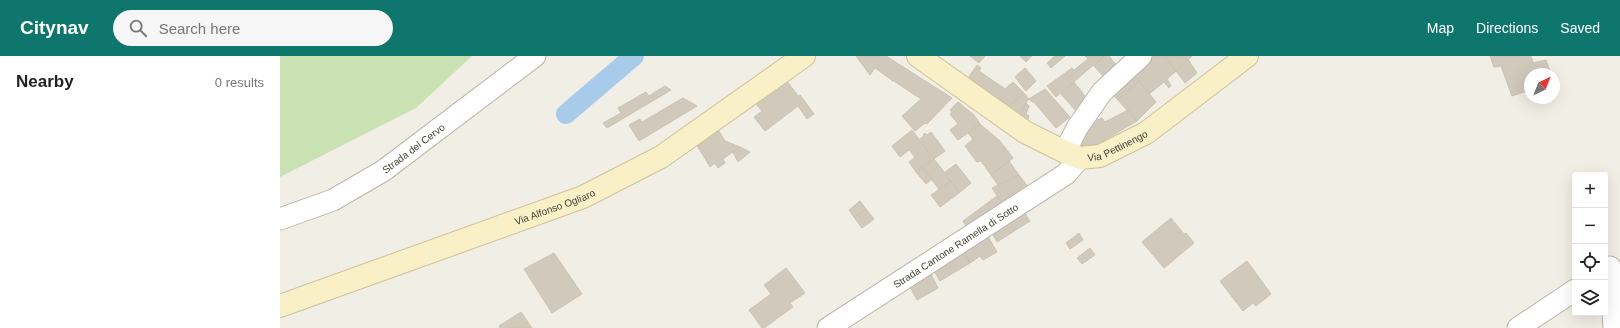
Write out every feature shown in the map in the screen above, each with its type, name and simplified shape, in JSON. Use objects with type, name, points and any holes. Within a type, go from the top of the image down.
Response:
[{"type":"main road","name":"Via Alfonso Ogliaro","points":[[280,306],[582,196],[661,157],[804,56]]},
{"type":"main road","points":[[918,56],[1025,132],[1072,155]]},
{"type":"main road","name":"Via Pettinengo","points":[[1072,155],[1100,156],[1146,133],[1247,56]]},
{"type":"street","name":"Strada del Cervo","points":[[280,219],[333,200],[383,171],[535,56]]},
{"type":"street","name":"Strada Cantone Ramella di Sotto","points":[[828,328],[1066,174],[1072,155],[1077,128],[1102,92],[1119,63],[1141,56]]},
{"type":"street","points":[[1612,266],[1614,328]]},
{"type":"street","points":[[1518,328],[1572,292]]},
{"type":"street","points":[[850,328],[869,302]]},
{"type":"green space","points":[[280,56],[472,56],[416,108],[280,177]]},
{"type":"building","points":[[856,56],[886,56],[952,98],[928,123],[925,123],[915,131],[902,116],[921,99],[892,81],[875,68],[870,75]]},
{"type":"building","points":[[970,56],[985,56],[979,63]]},
{"type":"building","points":[[1020,56],[1032,56],[1026,62]]},
{"type":"building","points":[[1055,56],[1065,56],[1051,68],[1047,63]]},
{"type":"building","points":[[1085,56],[1104,56],[1056,97],[1047,86],[1072,68],[1074,70],[1088,59]]},
{"type":"building","points":[[1104,56],[1109,56],[1117,66],[1105,78],[1094,66]]},
{"type":"building","points":[[1154,56],[1165,56],[1176,71],[1167,79],[1171,86],[1169,88],[1164,82],[1149,94],[1132,73]]},
{"type":"building","points":[[1165,56],[1192,56],[1176,71]]},
{"type":"building","points":[[1490,56],[1531,56],[1533,63],[1546,60],[1549,68],[1524,68],[1524,92],[1512,96],[1501,66],[1494,67]]},
{"type":"building","points":[[1188,59],[1197,73],[1185,83],[1176,71]]},
{"type":"building","points":[[977,65],[981,68],[979,71],[1005,89],[1013,82],[1024,93],[1007,108],[966,81]]},
{"type":"building","points":[[1025,68],[1036,81],[1026,91],[1015,77]]},
{"type":"building","points":[[1129,69],[1139,81],[1118,100],[1111,92]]},
{"type":"building","points":[[786,80],[799,97],[800,95],[814,114],[807,119],[798,106],[765,131],[754,117],[762,111],[755,103]]},
{"type":"building","points":[[1139,81],[1156,102],[1137,121],[1118,100]]},
{"type":"building","points":[[1074,82],[1088,100],[1076,111],[1061,94]]},
{"type":"building","points":[[665,86],[671,90],[607,128],[603,123],[621,113],[618,108],[646,92],[649,96]]},
{"type":"building","points":[[1045,89],[1070,117],[1056,128],[1034,102],[1029,99]]},
{"type":"building","points":[[1024,93],[1029,99],[1019,117],[1007,108]]},
{"type":"building","points":[[683,98],[697,106],[639,141],[629,125],[640,119],[642,122]]},
{"type":"building","points":[[958,102],[974,115],[980,124],[958,140],[950,130],[958,124],[950,114],[952,112],[950,110]]},
{"type":"building","points":[[1026,103],[1029,106],[1026,114],[1029,116],[1027,122],[1019,117]]},
{"type":"building","points":[[1128,110],[1137,121],[1095,145],[1078,146],[1079,130],[1097,122],[1097,120],[1102,118],[1105,122]]},
{"type":"building","points":[[980,124],[1000,141],[1013,158],[991,175],[981,161],[977,162],[965,146],[973,139],[968,133]]},
{"type":"building","points":[[717,128],[725,141],[740,147],[723,159],[725,163],[718,168],[715,163],[710,167],[695,142]]},
{"type":"building","points":[[912,130],[934,159],[916,172],[909,162],[915,157],[909,150],[900,157],[892,146]]},
{"type":"building","points":[[931,132],[945,151],[934,159],[919,140],[925,133],[927,135]]},
{"type":"building","points":[[740,147],[750,152],[738,162],[733,152]]},
{"type":"building","points":[[934,159],[951,181],[939,189],[922,167]]},
{"type":"building","points":[[1009,161],[1019,175],[998,185],[991,175]]},
{"type":"building","points":[[956,164],[971,183],[959,193],[944,173]]},
{"type":"building","points":[[922,167],[932,179],[926,184],[916,172]]},
{"type":"building","points":[[1019,175],[1029,188],[1004,206],[992,188]]},
{"type":"building","points":[[951,181],[959,193],[940,207],[931,195]]},
{"type":"building","points":[[997,196],[1004,206],[969,230],[963,221]]},
{"type":"building","points":[[860,201],[866,209],[854,217],[849,210]]},
{"type":"building","points":[[866,209],[874,219],[862,228],[854,217]]},
{"type":"building","points":[[1022,209],[1030,221],[997,242],[990,230]]},
{"type":"building","points":[[1171,218],[1184,234],[1186,233],[1194,243],[1164,268],[1142,242]]},
{"type":"building","points":[[986,233],[997,252],[983,260],[980,256],[970,263],[962,248]]},
{"type":"building","points":[[1079,233],[1083,240],[1070,249],[1066,243]]},
{"type":"building","points":[[962,248],[970,263],[940,281],[932,267]]},
{"type":"building","points":[[1090,248],[1095,255],[1082,264],[1077,258]]},
{"type":"building","points":[[554,253],[582,294],[552,313],[524,269]]},
{"type":"building","points":[[1247,261],[1271,294],[1256,306],[1253,303],[1243,311],[1220,281]]},
{"type":"building","points":[[786,268],[805,293],[790,303],[793,307],[762,328],[749,310],[771,294],[764,285]]},
{"type":"building","points":[[931,274],[938,288],[917,300],[910,287]]},
{"type":"building","points":[[521,312],[532,328],[500,328],[499,326]]},
{"type":"waterway","points":[[566,114],[634,56]]}]
